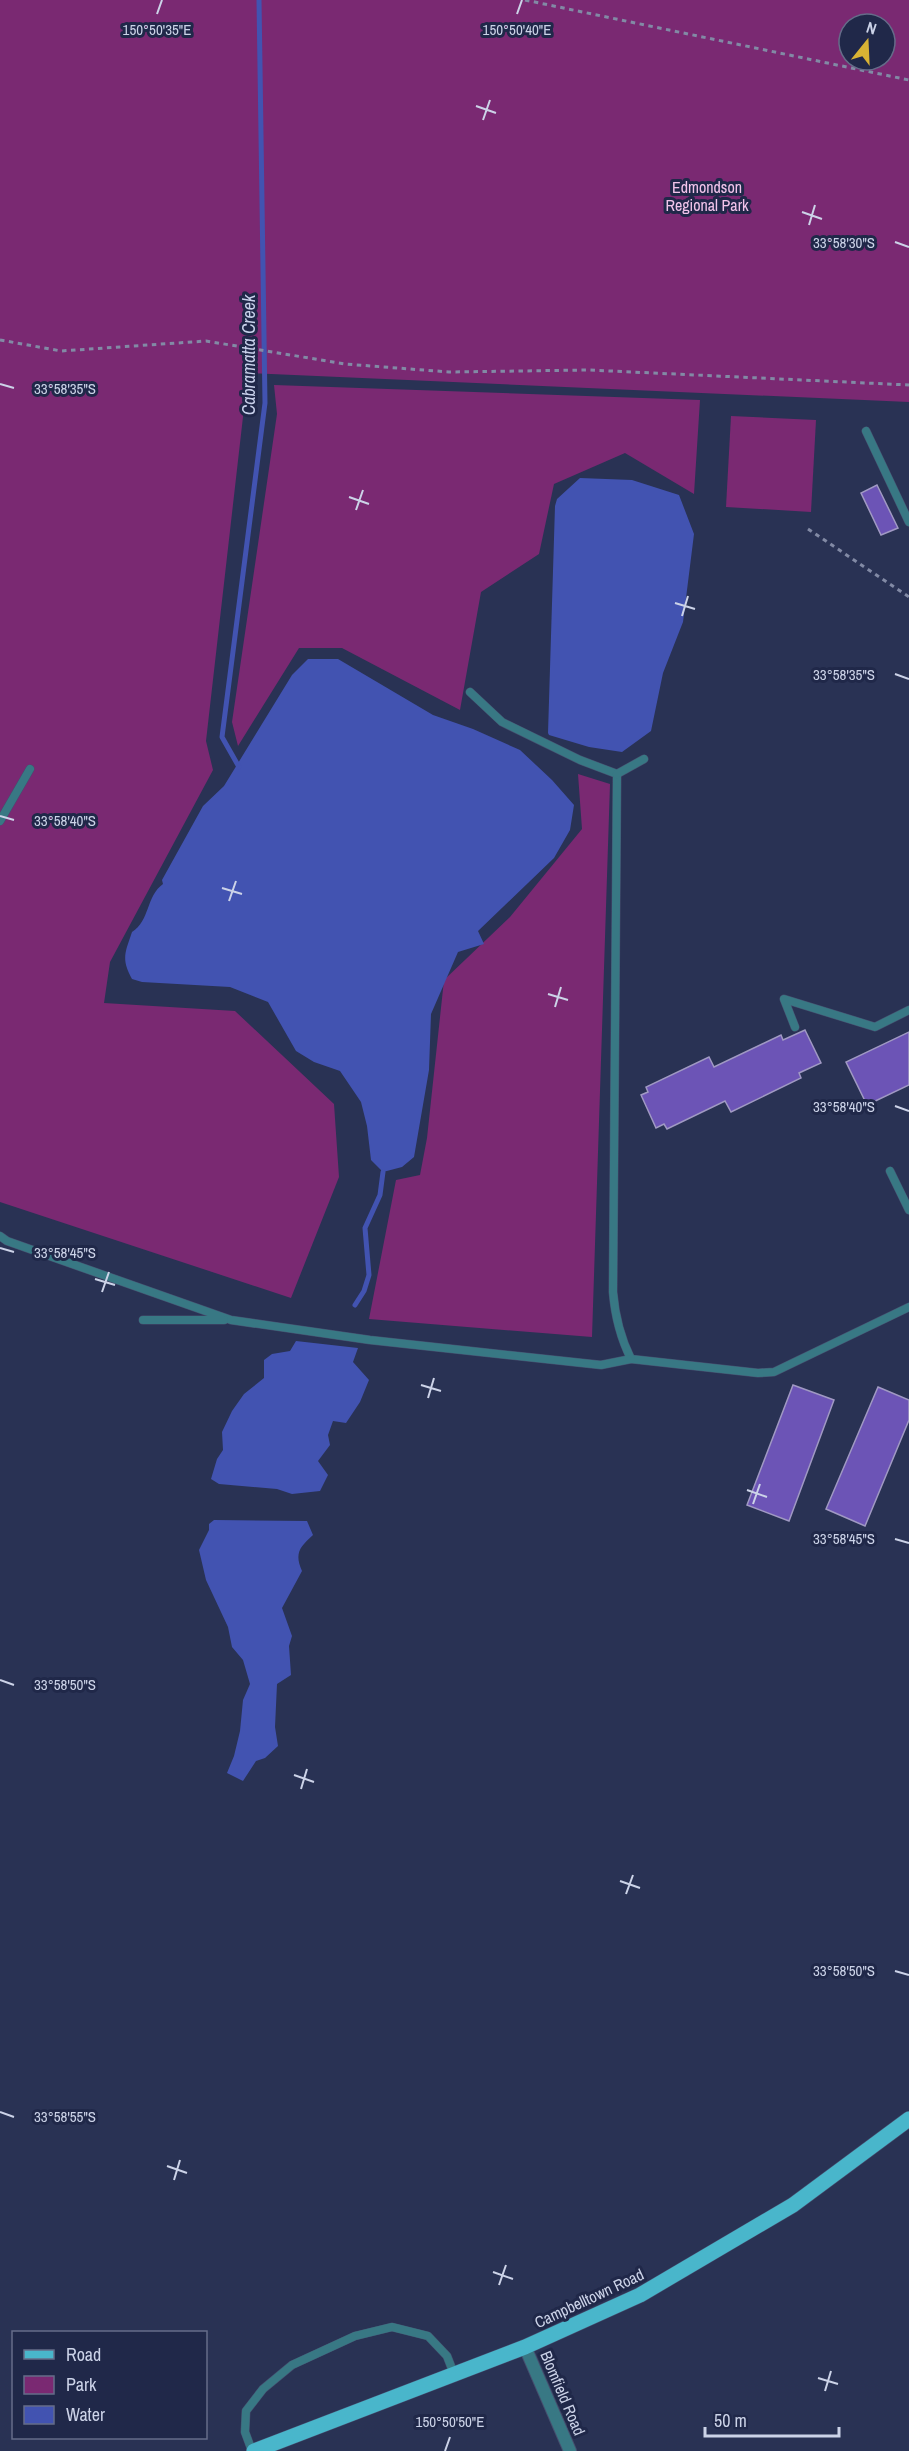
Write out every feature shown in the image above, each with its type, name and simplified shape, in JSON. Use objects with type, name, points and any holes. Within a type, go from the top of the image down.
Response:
[{"type":"main road","name":"Campbelltown Road","points":[[253,2451],[525,2347],[640,2295],[794,2205],[909,2119]]},
{"type":"street","name":"Blomfield Road","points":[[525,2347],[570,2451]]},
{"type":"lane","points":[[866,431],[907,511],[909,522]]},
{"type":"lane","points":[[470,692],[502,722],[580,760],[617,774],[644,759]]},
{"type":"lane","points":[[0,821],[30,769]]},
{"type":"lane","points":[[617,774],[613,1292],[622,1339],[631,1359]]},
{"type":"lane","points":[[795,1027],[784,999],[875,1027],[909,1010]]},
{"type":"lane","points":[[890,1171],[909,1210]]},
{"type":"lane","points":[[0,1236],[7,1241],[231,1320]]},
{"type":"lane","points":[[143,1320],[231,1320],[370,1340],[601,1365],[631,1359],[758,1373],[774,1371],[909,1307]]},
{"type":"lane","points":[[253,2451],[245,2433],[246,2410],[263,2389],[292,2365],[355,2336],[392,2327],[428,2336],[447,2356],[454,2374]]},
{"type":"path","points":[[525,0],[909,80]]},
{"type":"path","points":[[0,340],[61,351],[206,341],[345,364],[449,372],[589,370],[909,385]]},
{"type":"path","points":[[808,529],[909,597]]},
{"type":"green space","name":"Edmondson Regional Park","points":[[0,0],[909,0],[909,402],[248,373],[206,741],[213,770],[110,962],[104,1003],[235,1011],[334,1104],[339,1177],[291,1298],[0,1202]]},
{"type":"green space","points":[[274,385],[700,400],[694,494],[625,453],[554,484],[539,554],[481,592],[460,710],[342,648],[299,648],[238,746],[232,722],[277,414]]},
{"type":"green space","points":[[731,416],[816,420],[811,512],[726,507]]},
{"type":"green space","points":[[578,774],[610,784],[592,1337],[369,1319],[396,1180],[420,1175],[427,1138],[444,980],[510,917],[582,829]]},
{"type":"water","points":[[580,478],[632,480],[679,495],[694,534],[683,622],[663,673],[651,731],[622,752],[589,747],[548,733],[555,506],[557,499]]},
{"type":"water","points":[[308,659],[338,659],[433,715],[473,729],[520,750],[552,780],[574,805],[570,830],[554,858],[478,931],[484,944],[458,952],[431,1014],[429,1070],[414,1157],[402,1167],[383,1172],[371,1160],[367,1126],[361,1102],[340,1071],[314,1062],[296,1051],[268,1002],[230,987],[142,982],[132,979],[125,961],[132,932],[142,922],[154,895],[163,884],[162,880],[203,806],[224,786],[292,675]]},
{"type":"water","points":[[296,1341],[358,1348],[353,1362],[369,1380],[360,1402],[346,1423],[333,1421],[328,1435],[330,1445],[318,1461],[328,1475],[320,1491],[292,1494],[277,1489],[219,1484],[211,1479],[217,1459],[223,1450],[222,1432],[232,1411],[244,1394],[264,1378],[264,1360],[272,1354],[290,1351]]},
{"type":"water","points":[[214,1520],[307,1521],[313,1535],[300,1551],[302,1571],[282,1608],[292,1636],[289,1646],[291,1675],[277,1684],[275,1727],[278,1746],[265,1758],[256,1761],[243,1781],[227,1773],[240,1731],[243,1700],[250,1684],[243,1660],[232,1647],[228,1627],[206,1580],[199,1550],[209,1530],[209,1524]]},
{"type":"building","points":[[877,485],[898,528],[881,535],[861,493]]},
{"type":"building","points":[[805,1030],[821,1063],[799,1073],[801,1078],[731,1112],[725,1101],[667,1129],[664,1124],[656,1128],[641,1095],[648,1092],[646,1087],[709,1057],[714,1067],[781,1035],[783,1040]]},
{"type":"building","points":[[909,1032],[909,1085],[867,1105],[846,1062]]},
{"type":"building","points":[[793,1385],[834,1400],[789,1521],[747,1505]]},
{"type":"building","points":[[878,1387],[909,1400],[909,1420],[865,1526],[826,1509]]},
{"type":"waterway","name":"Cabramatta Creek","points":[[239,767],[222,737],[265,403],[259,0]]},
{"type":"waterway","points":[[355,1305],[364,1291],[369,1275],[365,1228],[380,1195],[383,1172]]}]
